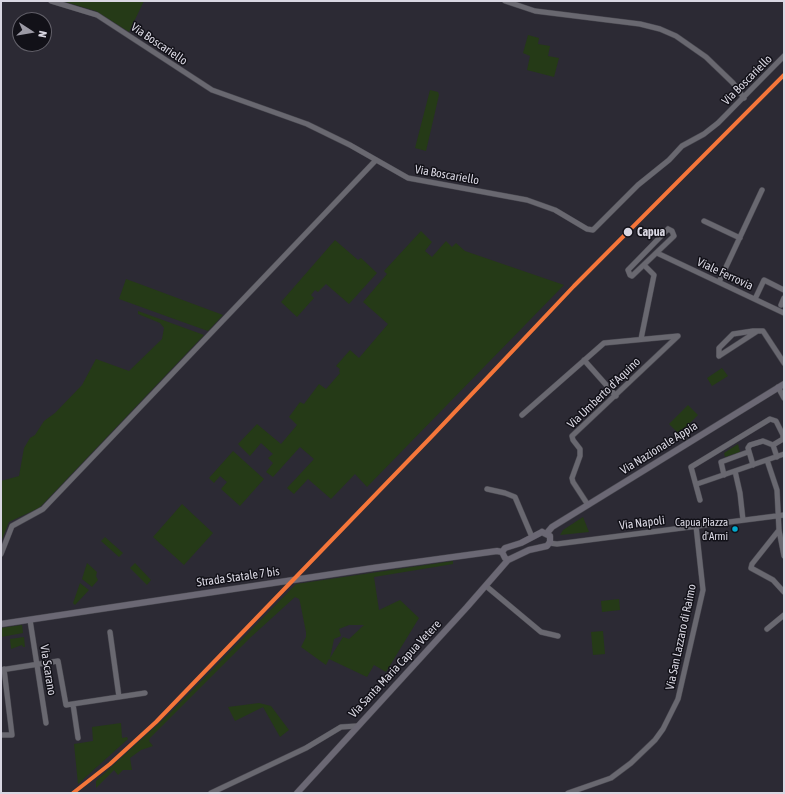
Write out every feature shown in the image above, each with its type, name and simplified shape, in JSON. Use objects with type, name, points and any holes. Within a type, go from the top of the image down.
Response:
[{"type":"main road","name":"Via Nazionale Appia","points":[[502,552],[505,548],[542,532],[546,533],[552,527],[784,384]]},
{"type":"main road","points":[[502,552],[508,560],[529,550],[547,546],[551,538],[546,533]]},
{"type":"main road","name":"Strada Statale 7 bis","points":[[1,624],[373,568],[497,551],[502,552]]},
{"type":"main road","name":"Via Santa Maria Capua Vetere","points":[[297,793],[508,560]]},
{"type":"street","name":"Via Boscariello","points":[[51,1],[97,15],[212,90],[306,124],[408,178],[527,200],[555,210],[587,229],[593,230],[638,185],[669,160],[682,146],[708,130],[744,98],[784,56]]},
{"type":"street","points":[[505,1],[535,11],[640,24],[660,29],[676,36],[706,57],[733,83],[744,98]]},
{"type":"street","points":[[1,554],[12,526],[43,509],[376,160]]},
{"type":"street","points":[[719,282],[762,190]]},
{"type":"street","points":[[704,221],[740,238]]},
{"type":"street","points":[[668,229],[672,231],[674,236],[659,251],[632,276],[628,273],[628,270],[668,229]]},
{"type":"street","name":"Viale Ferrovia","points":[[655,243],[660,244],[659,251],[784,313]]},
{"type":"street","points":[[644,254],[644,261],[649,260]]},
{"type":"street","points":[[522,415],[604,343],[642,339],[654,275],[644,265]]},
{"type":"street","points":[[755,299],[764,280],[784,290]]},
{"type":"street","points":[[781,305],[784,298]]},
{"type":"street","points":[[756,332],[719,356],[719,348],[733,334],[763,331],[784,363]]},
{"type":"street","name":"Via Umberto d'Aquino","points":[[588,505],[572,478],[580,456],[580,449],[572,440],[572,436],[678,336],[642,339]]},
{"type":"street","points":[[584,360],[616,396]]},
{"type":"street","points":[[778,387],[784,398]]},
{"type":"street","points":[[700,500],[691,466],[770,419],[776,421],[783,435],[783,439],[773,445]]},
{"type":"street","points":[[753,465],[748,452],[750,445],[763,441],[773,445],[777,457]]},
{"type":"street","points":[[724,475],[721,462],[748,452]]},
{"type":"street","points":[[697,484],[784,454]]},
{"type":"street","points":[[768,460],[777,490],[782,515],[779,530],[784,556]]},
{"type":"street","points":[[735,471],[740,493],[743,520]]},
{"type":"street","points":[[487,490],[505,493],[515,498],[532,537]]},
{"type":"street","name":"Via Napoli","points":[[549,543],[557,544],[782,515]]},
{"type":"street","name":"Via San Lazzaro di Raimo","points":[[568,793],[611,778],[623,770],[655,740],[663,729],[678,699],[703,590],[696,526]]},
{"type":"street","points":[[779,530],[752,564],[751,568],[773,580],[784,592]]},
{"type":"street","points":[[486,586],[541,632],[558,636]]},
{"type":"street","points":[[768,629],[784,616]]},
{"type":"street","name":"Via Scarano","points":[[30,620],[46,723]]},
{"type":"street","points":[[110,632],[119,697]]},
{"type":"street","points":[[1,735],[12,735],[2,669],[58,661],[66,705],[145,693]]},
{"type":"street","points":[[74,704],[78,738]]},
{"type":"street","points":[[211,793],[306,748],[341,727],[357,726]]},
{"type":"green space","points":[[62,1],[144,1],[129,32],[96,11]]},
{"type":"green space","points":[[528,35],[539,38],[538,44],[550,46],[548,56],[559,58],[554,77],[527,70],[530,56],[523,53]]},
{"type":"green space","points":[[430,90],[438,92],[439,95],[426,151],[415,148]]},
{"type":"green space","points":[[421,231],[432,242],[425,251],[432,257],[446,241],[452,247],[456,243],[465,251],[564,285],[367,487],[355,474],[331,499],[308,479],[294,494],[287,488],[314,459],[300,447],[273,477],[266,472],[273,463],[268,458],[273,454],[261,443],[250,456],[238,444],[257,424],[281,444],[297,425],[289,417],[300,402],[304,404],[319,384],[326,389],[340,373],[340,369],[336,366],[350,350],[359,358],[388,324],[363,302],[387,274],[384,271]]},
{"type":"green space","points":[[335,240],[358,260],[361,258],[377,273],[349,304],[326,284],[318,292],[315,290],[311,295],[314,298],[297,317],[281,302]]},
{"type":"green space","points":[[126,279],[223,315],[208,331],[119,299]]},
{"type":"green space","points":[[138,311],[204,335],[39,508],[9,522],[1,542],[1,481],[19,476],[24,448],[30,438],[35,435],[44,421],[55,413],[82,385],[96,359],[129,371],[162,339],[164,328],[160,323],[138,314]]},
{"type":"green space","points":[[722,368],[728,376],[712,386],[707,378]]},
{"type":"green space","points":[[688,405],[698,415],[679,434],[669,424]]},
{"type":"green space","points":[[738,444],[740,452],[725,457],[724,453]]},
{"type":"green space","points":[[233,451],[264,479],[240,506],[221,489],[227,482],[220,476],[214,483],[209,478]]},
{"type":"green space","points":[[182,504],[213,533],[184,565],[153,537]]},
{"type":"green space","points":[[583,517],[589,532],[560,535],[563,530]]},
{"type":"green space","points":[[105,537],[123,553],[119,557],[101,541]]},
{"type":"green space","points":[[453,561],[453,564],[374,577],[379,610],[400,600],[419,618],[386,672],[374,665],[367,677],[329,659],[326,665],[301,647],[306,637],[306,632],[300,602],[299,599],[295,597],[251,637],[150,738],[149,741],[153,746],[141,750],[130,758],[132,770],[123,770],[118,775],[114,770],[96,788],[96,781],[168,715],[296,584]],"holes":[[[349,625],[364,625],[349,639],[343,637],[330,658],[334,639],[341,636],[339,629]]]},
{"type":"green space","points":[[87,563],[97,572],[96,576],[98,580],[92,587],[82,579]]},
{"type":"green space","points":[[135,563],[151,580],[147,585],[130,568]]},
{"type":"green space","points":[[80,583],[89,590],[75,605],[73,603]]},
{"type":"green space","points":[[619,599],[620,610],[602,612],[601,601]]},
{"type":"green space","points":[[22,625],[23,633],[1,637],[1,628]]},
{"type":"green space","points":[[603,631],[605,654],[593,655],[591,632]]},
{"type":"green space","points":[[24,637],[25,647],[22,645],[11,649],[10,639]]},
{"type":"green space","points":[[259,703],[271,706],[289,730],[280,737],[263,707],[235,721],[228,707]]},
{"type":"green space","points":[[121,723],[122,738],[127,737],[128,739],[78,784],[74,744],[93,741],[92,727]]},
{"type":"transit line","points":[[73,793],[110,764],[156,722],[434,434],[574,286],[784,75]]},
{"type":"place","name":"Capua","points":[[628,232]]},
{"type":"place","name":"Capua Piazza d'Armi","points":[[735,529]]}]
